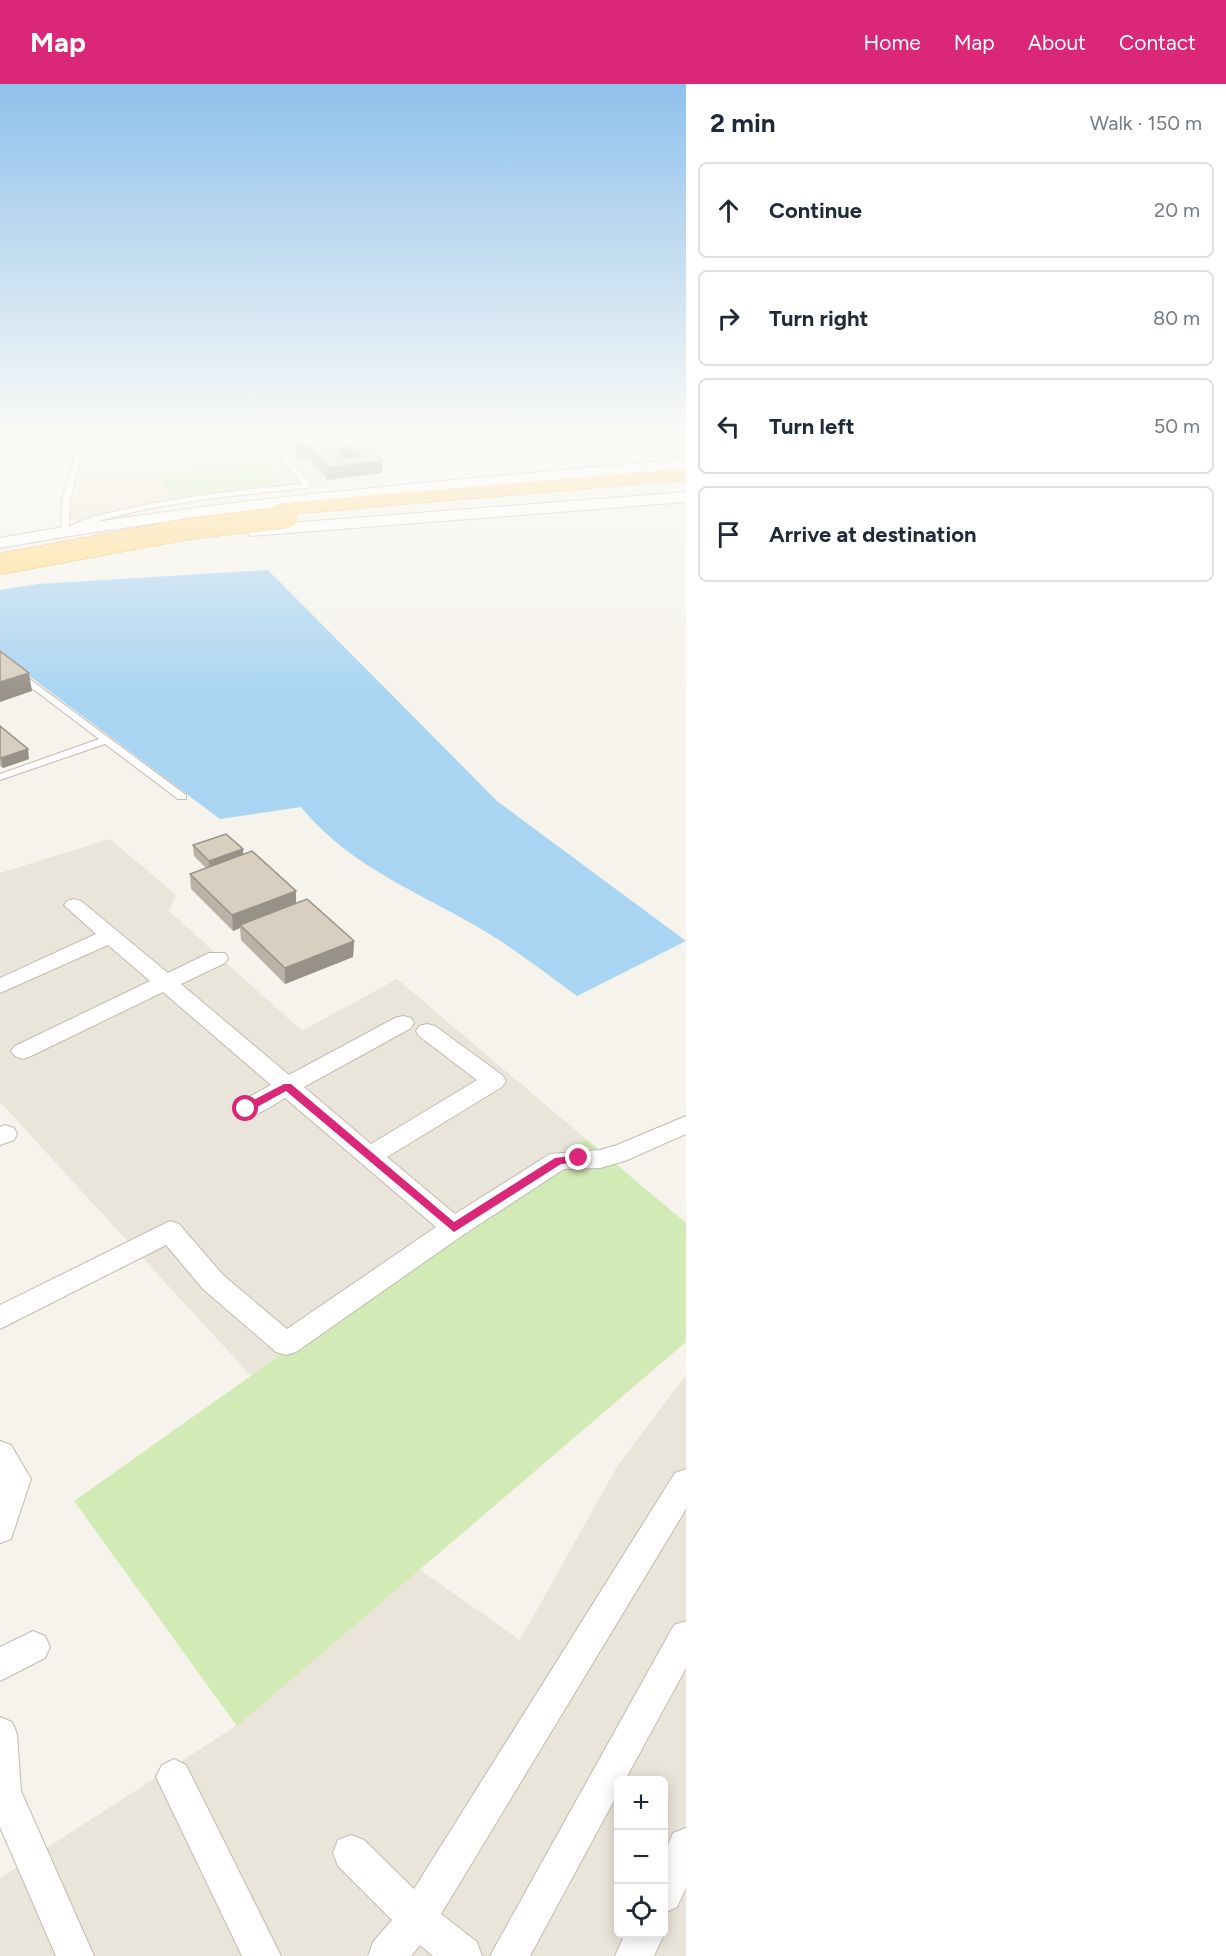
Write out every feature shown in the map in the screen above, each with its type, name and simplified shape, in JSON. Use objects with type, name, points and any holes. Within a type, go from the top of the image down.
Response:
[{"type":"highway","points":[[0,554],[166,523]]},
{"type":"highway","points":[[0,564],[222,523]]},
{"type":"street","points":[[0,543],[114,523]]},
{"type":"street","points":[[227,523],[236,532]]},
{"type":"street","points":[[0,572],[130,546],[236,532],[347,523]]},
{"type":"street","points":[[74,905],[454,1228]]},
{"type":"street","points":[[0,986],[110,936]]},
{"type":"street","points":[[23,1051],[217,958]]},
{"type":"street","points":[[246,1109],[403,1023]]},
{"type":"street","points":[[370,1156],[494,1081],[427,1031]]},
{"type":"street","points":[[0,1318],[170,1231],[213,1282],[286,1344],[454,1228],[559,1160],[600,1159],[625,1152],[686,1124]]},
{"type":"street","points":[[0,1454],[16,1479],[0,1529]]},
{"type":"street","points":[[387,1956],[417,1919],[686,1482]]},
{"type":"street","points":[[509,1956],[686,1636]]},
{"type":"street","points":[[0,1665],[33,1647]]},
{"type":"street","points":[[0,1734],[3,1792],[75,1956]]},
{"type":"street","points":[[174,1777],[261,1956]]},
{"type":"street","points":[[668,1884],[686,1846]]},
{"type":"street","points":[[351,1853],[417,1919],[463,1956]]},
{"type":"street","points":[[634,1956],[643,1938]]},
{"type":"lane","points":[[68,523],[68,530],[83,523]]},
{"type":"lane","points":[[0,660],[182,797]]},
{"type":"lane","points":[[0,777],[106,740]]},
{"type":"shaded area","points":[[110,839],[176,895],[169,911],[302,1031],[397,979],[586,1139],[251,1376],[0,1102],[0,873]]},
{"type":"shaded area","points":[[686,1375],[686,1956],[0,1956],[0,1878],[236,1726],[419,1569],[520,1640],[618,1465]]},
{"type":"green space","points":[[586,1139],[686,1223],[686,1342],[237,1726],[74,1501]]},
{"type":"water","points":[[268,570],[497,801],[686,941],[577,996],[491,935],[366,864],[321,829],[301,807],[220,819],[0,654],[0,590],[38,584]]},
{"type":"building","points":[[0,651],[29,673],[0,682]]},
{"type":"building","points":[[0,726],[28,749],[1,758]]},
{"type":"building","points":[[226,834],[243,849],[209,861],[193,845]]},
{"type":"building","points":[[252,851],[296,891],[232,915],[190,874]]},
{"type":"building","points":[[307,899],[354,941],[285,968],[240,925]]},
{"type":"route","points":[[246,1109],[287,1086],[454,1228],[559,1160],[579,1158]]}]
